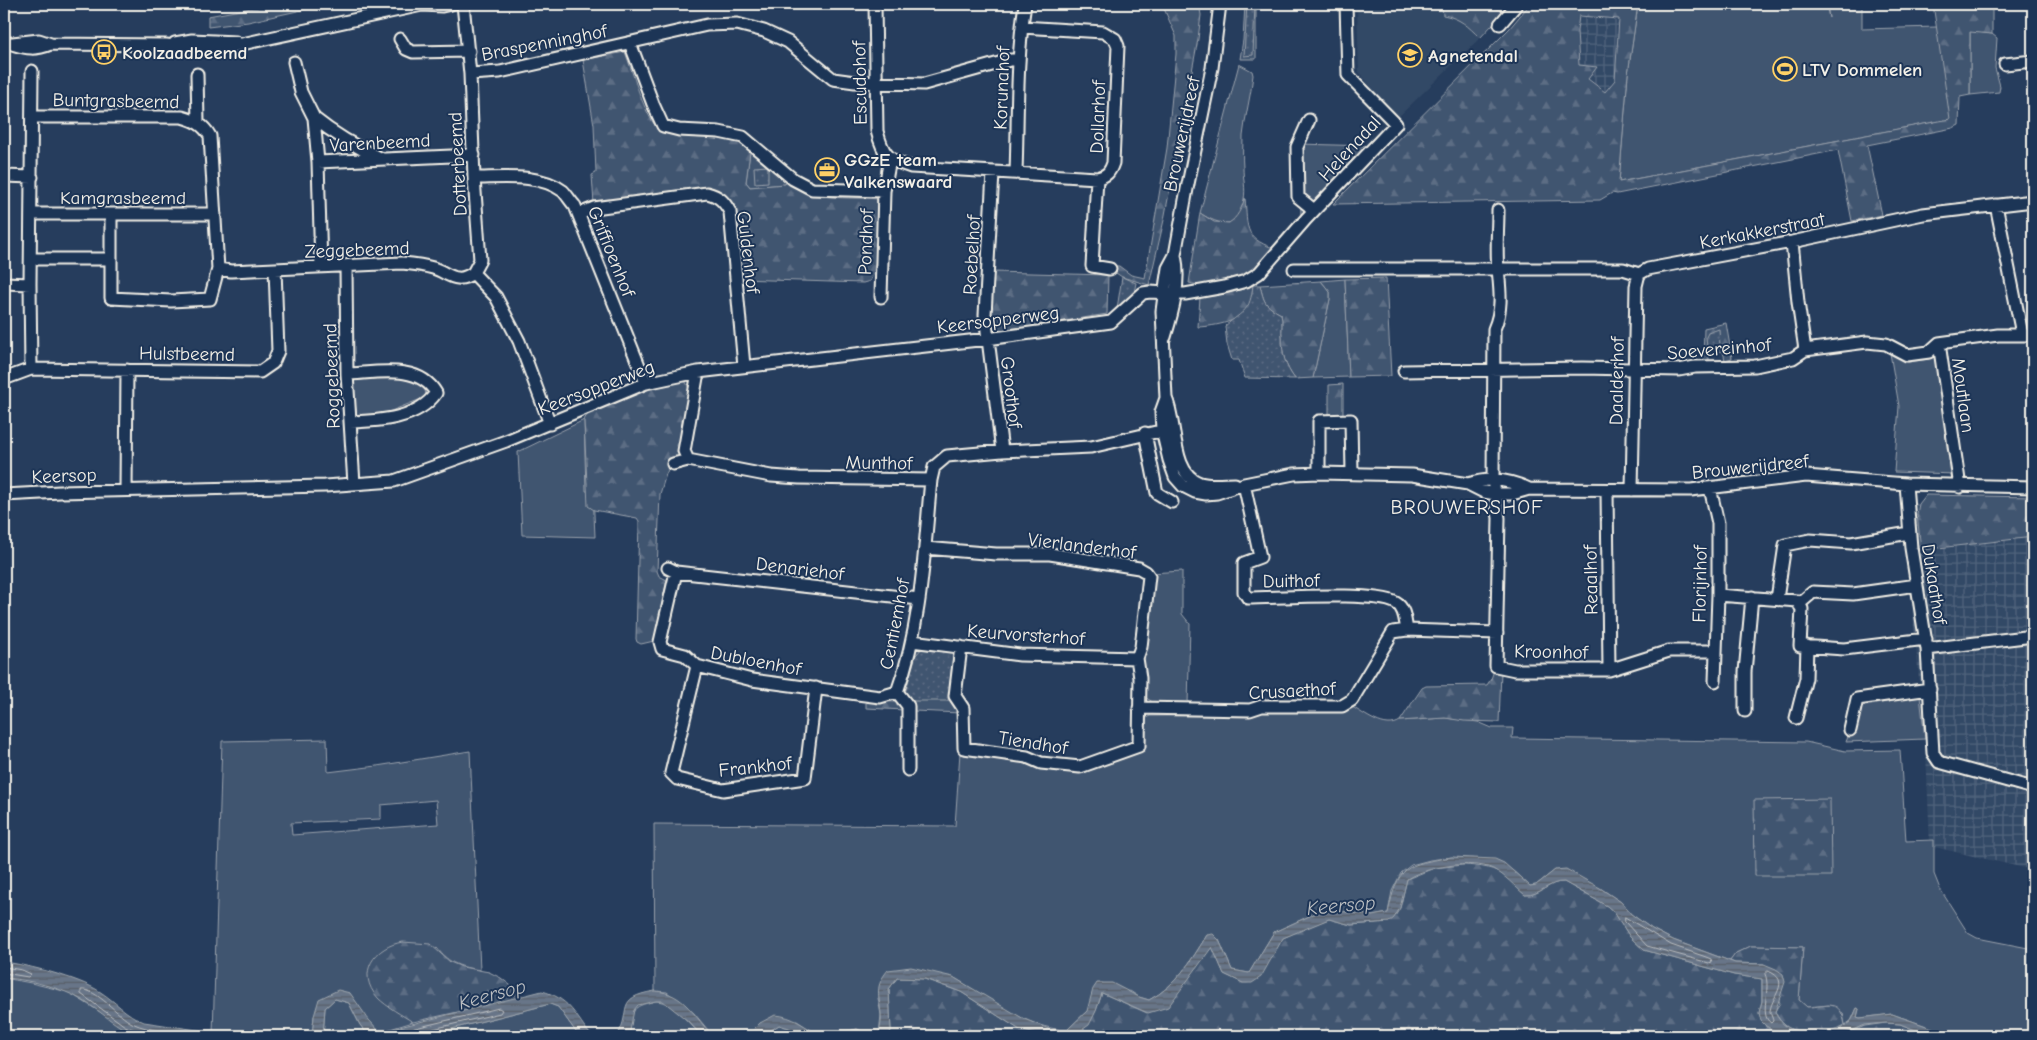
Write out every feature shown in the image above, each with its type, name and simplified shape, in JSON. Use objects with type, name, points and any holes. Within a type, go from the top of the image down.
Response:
[{"type":"street","points":[[8,44],[33,49],[51,44],[166,45],[219,49],[423,4],[442,6],[451,4]]},
{"type":"street","name":"Dotterbeemd","points":[[463,4],[469,51],[474,178],[480,260],[473,273]]},
{"type":"street","name":"Escudohof","points":[[875,4],[877,131],[881,148],[890,159]]},
{"type":"street","name":"Korunahof","points":[[1016,173],[1020,80],[1018,60],[1025,4]]},
{"type":"street","name":"Brouwerijdreef","points":[[1213,4],[1217,21]]},
{"type":"street","name":"Brouwerijdreef","points":[[1220,4],[1212,68],[1175,255],[1178,269],[1169,294],[1164,341],[1166,398],[1172,410],[1168,429],[1188,477],[1201,484],[1244,484],[1294,474],[1412,475],[1468,484],[1484,492],[1496,494],[1512,494],[1529,489],[1691,490],[1806,476],[1960,487],[2033,487]]},
{"type":"street","name":"Helenadal","points":[[1169,294],[1224,287],[1246,281],[1259,273],[1314,210],[1396,124],[1348,75],[1346,4]]},
{"type":"street","points":[[1500,24],[1517,4]]},
{"type":"street","name":"Braspenninghof","points":[[470,74],[500,72],[707,24],[737,24],[764,31],[788,42],[833,79],[876,83],[924,84],[1010,60],[1018,60]]},
{"type":"street","name":"Dollarhof","points":[[1022,27],[1103,32],[1115,39],[1118,46],[1113,163],[1111,170],[1105,176],[1097,178],[1092,266],[1110,269]]},
{"type":"street","points":[[400,39],[406,49],[413,52],[469,51]]},
{"type":"street","points":[[630,43],[663,126],[679,130],[719,132],[743,137],[793,179],[812,189],[884,191]]},
{"type":"street","points":[[2005,64],[2033,61]]},
{"type":"street","points":[[294,62],[301,92],[314,118],[318,162],[321,267]]},
{"type":"street","points":[[31,369],[30,214],[33,117],[32,71]]},
{"type":"street","name":"Buntgrasbeemd","points":[[198,74],[198,122]]},
{"type":"street","name":"Buntgrasbeemd","points":[[33,117],[182,117],[198,122],[210,136],[218,268],[210,300],[128,300],[111,298],[111,259]]},
{"type":"street","points":[[314,118],[352,145],[382,159]]},
{"type":"street","name":"Helenadal","points":[[1309,120],[1297,147],[1298,196],[1314,210]]},
{"type":"street","name":"Varenbeemd","points":[[318,162],[474,155]]},
{"type":"street","points":[[890,159],[912,167],[1097,178]]},
{"type":"street","name":"Pondhof","points":[[881,297],[884,191],[890,159]]},
{"type":"street","name":"Roebelhof","points":[[987,339],[985,315],[993,173]]},
{"type":"street","points":[[4,176],[32,176]]},
{"type":"street","name":"Griffioenhof","points":[[474,178],[520,177],[544,183],[562,191],[575,206],[646,383]]},
{"type":"street","name":"Guldenhof","points":[[579,214],[594,208],[707,193],[725,202],[730,212],[744,366]]},
{"type":"street","name":"Kerkakkerstraat","points":[[1639,274],[1648,269],[1792,242],[1923,214],[2033,201]]},
{"type":"street","points":[[1996,205],[2028,334]]},
{"type":"street","points":[[1498,210],[1498,268]]},
{"type":"street","name":"Kamgrasbeemd","points":[[30,214],[215,214]]},
{"type":"street","points":[[31,259],[111,259],[111,215]]},
{"type":"street","points":[[1792,242],[1805,350]]},
{"type":"street","name":"Zeggebeemd","points":[[218,268],[231,271],[418,264],[436,269],[452,278],[465,278],[473,273]]},
{"type":"street","name":"Roggebeemd","points":[[346,266],[347,374],[354,484]]},
{"type":"street","name":"Kroonhof","points":[[1498,268],[1501,282],[1500,314],[1494,329],[1493,480],[1499,518],[1496,666],[1515,670],[1609,670],[1669,651],[1715,651]]},
{"type":"street","name":"Hulstbeemd","points":[[4,379],[31,369],[260,372],[274,363],[278,351],[275,269]]},
{"type":"street","points":[[1294,269],[1623,269],[1639,274]]},
{"type":"street","points":[[473,273],[496,297],[519,340],[550,424]]},
{"type":"street","name":"Daalderhof","points":[[1632,490],[1633,370],[1636,286],[1639,274]]},
{"type":"street","points":[[4,283],[30,284]]},
{"type":"street","name":"Keersopperweg","points":[[126,490],[354,484],[394,480],[460,458],[550,424],[646,383],[698,372],[987,339],[1111,322],[1143,293],[1169,294]]},
{"type":"street","name":"Moutlaan","points":[[1960,487],[1939,343],[2028,334]]},
{"type":"street","name":"Groothof","points":[[987,339],[1002,451]]},
{"type":"street","name":"Soevereinhof","points":[[1404,371],[1495,371],[1582,368],[1679,370],[1694,366],[1754,366],[1793,358],[1805,350],[1867,342],[1886,344],[1907,355],[1929,352],[1939,343]]},
{"type":"street","points":[[126,490],[127,370]]},
{"type":"street","points":[[347,374],[405,372],[432,385],[436,393],[427,404],[388,420],[350,422]]},
{"type":"street","points":[[673,464],[688,460],[684,451],[698,372]]},
{"type":"street","points":[[1319,473],[1319,421],[1351,420],[1352,473]]},
{"type":"street","name":"Munthof","points":[[688,460],[771,476],[931,480],[934,467],[947,456],[1002,451],[1091,447],[1168,429]]},
{"type":"street","points":[[1144,434],[1157,493],[1172,502]]},
{"type":"street","name":"Centiemhof","points":[[908,770],[908,706],[897,692],[912,641],[919,599],[931,480]]},
{"type":"street","name":"Brouwerijdreef","points":[[1468,484],[1493,480],[1510,482],[1529,489]]},
{"type":"street","name":"Duithof","points":[[1244,484],[1260,557],[1244,563],[1244,592],[1248,598],[1372,596],[1396,603],[1404,612],[1407,630]]},
{"type":"street","name":"Dukaathof","points":[[1906,484],[1909,533],[1927,644],[1933,753],[1939,762],[2033,788]]},
{"type":"street","name":"Florijnhof","points":[[1710,488],[1718,523],[1715,681]]},
{"type":"street","name":"Keersop","points":[[4,495],[126,490]]},
{"type":"street","name":"Reaalhof","points":[[1607,490],[1609,670]]},
{"type":"street","points":[[1777,599],[1785,545],[1810,540],[1851,543],[1909,533]]},
{"type":"street","name":"Vierlanderhof","points":[[925,548],[996,554],[1050,554],[1139,568],[1149,576],[1141,647],[1137,658]]},
{"type":"street","name":"Denariehof","points":[[672,570],[919,599]]},
{"type":"street","name":"Dubloenhof","points":[[672,570],[660,642],[662,649],[686,655],[697,666],[752,680],[880,697],[897,692]]},
{"type":"street","points":[[1799,604],[1813,592],[1853,594],[1917,585]]},
{"type":"street","points":[[1718,595],[1797,601],[1802,609],[1800,646],[1844,649],[2033,636]]},
{"type":"street","points":[[1746,711],[1745,672],[1752,597]]},
{"type":"street","name":"Crusaethof","points":[[1139,708],[1250,710],[1262,706],[1342,706],[1352,700],[1392,632],[1407,630],[1497,633]]},
{"type":"street","name":"Keurvorsterhof","points":[[912,641],[1020,655],[1137,658]]},
{"type":"street","points":[[1796,718],[1806,678],[1807,646]]},
{"type":"street","name":"Tiendhof","points":[[961,647],[955,696],[963,708],[964,748],[1027,757],[1041,763],[1080,767],[1139,746],[1140,678],[1137,658]]},
{"type":"street","name":"Frankhof","points":[[697,666],[671,773],[677,779],[723,790],[805,778],[816,688]]},
{"type":"street","points":[[1850,730],[1858,699],[1930,689]]},
{"type":"shaded area","name":"Agnetendal","points":[[1357,4],[1456,4],[1456,9],[1480,38],[1396,119],[1359,72]]},
{"type":"shaded area","points":[[1578,16],[1619,19],[1615,80],[1605,92],[1588,79],[1596,67],[1579,66]]},
{"type":"shaded area","points":[[1902,503],[2033,508],[2033,870],[1930,846],[1926,751]]},
{"type":"green space","points":[[273,4],[329,4],[248,22],[208,27],[208,16]]},
{"type":"green space","points":[[1162,4],[1199,4],[1201,15],[1164,220],[1149,285],[1122,277],[1110,269],[1113,266],[1119,266],[1131,275],[1145,278],[1167,148],[1176,54],[1176,36]]},
{"type":"green space","points":[[1245,4],[1256,4],[1256,59],[1240,59]]},
{"type":"green space","points":[[1247,4],[1255,4],[1253,55],[1244,56]]},
{"type":"green space","points":[[1455,4],[1488,5],[1504,12],[1480,38],[1463,23],[1443,15],[1442,7],[1454,7]]},
{"type":"green space","points":[[1530,4],[1638,4],[1628,74],[1619,182],[1950,119],[1933,4],[1992,4],[1992,34],[1970,32],[1970,95],[1960,97],[1959,125],[1953,128],[1867,145],[1882,215],[1852,221],[1838,150],[1617,194],[1612,193],[1600,200],[1333,204],[1509,29]],"holes":[[[1579,16],[1619,19],[1615,80],[1605,92],[1588,79],[1597,67],[1579,65],[1577,31]]]},
{"type":"green space","points":[[1638,4],[1826,4],[1829,18],[1827,4],[1862,4],[1862,29],[1937,27],[1951,119],[1619,182],[1628,74]]},
{"type":"green space","points":[[1970,31],[1992,34],[1997,38],[1995,68],[2000,86],[1999,92],[1970,95]]},
{"type":"green space","points":[[625,52],[641,98],[654,124],[660,130],[670,133],[730,139],[743,143],[751,151],[746,182],[750,187],[785,184],[788,180],[798,187],[819,195],[878,199],[875,271],[870,281],[863,283],[738,279],[724,195],[594,204],[592,175],[596,173],[594,125],[583,60]]},
{"type":"green space","points":[[1239,64],[1252,71],[1253,75],[1243,136],[1245,195],[1238,217],[1234,221],[1222,223],[1200,213]]},
{"type":"green space","points":[[1299,144],[1370,146],[1301,218]]},
{"type":"green space","points":[[753,149],[789,181],[785,184],[750,187],[746,182],[750,152]]},
{"type":"green space","points":[[768,166],[768,182],[755,183],[754,167]]},
{"type":"green space","points":[[1245,198],[1249,230],[1256,240],[1273,248],[1254,269],[1238,278],[1221,283],[1203,285],[1189,283],[1200,213],[1214,222],[1229,223],[1239,212]]},
{"type":"green space","points":[[992,272],[1108,275],[1107,314],[998,332],[991,327],[989,319]]},
{"type":"green space","points":[[1122,277],[1136,283],[1133,297],[1116,315]]},
{"type":"green space","points":[[1386,278],[1391,376],[1349,377],[1345,279]]},
{"type":"green space","points":[[1345,279],[1349,377],[1313,378],[1330,299],[1330,292],[1321,281]]},
{"type":"green space","points":[[1321,281],[1330,292],[1330,299],[1313,378],[1295,379],[1286,365],[1283,355],[1281,314],[1271,308],[1266,302],[1260,285]]},
{"type":"green space","points":[[1253,285],[1251,301],[1243,314],[1229,322],[1198,327],[1200,297],[1227,294]]},
{"type":"green space","points":[[1253,285],[1260,285],[1266,302],[1271,308],[1281,314],[1283,355],[1286,365],[1295,379],[1245,378],[1239,360],[1232,360],[1227,344],[1225,326],[1248,306]]},
{"type":"green space","points":[[1726,323],[1732,358],[1725,360],[1723,351],[1709,353],[1709,363],[1703,363],[1704,328]]},
{"type":"green space","points":[[1719,329],[1720,347],[1707,347],[1706,337],[1708,333]]},
{"type":"green space","points":[[1890,353],[1908,362],[1929,359],[1931,355],[1939,353],[1956,474],[1894,472],[1899,406]]},
{"type":"green space","points":[[402,375],[422,384],[426,397],[386,413],[357,417],[352,381]]},
{"type":"green space","points":[[681,381],[686,382],[691,394],[680,453],[673,460],[666,474],[660,494],[657,571],[659,576],[667,580],[654,641],[641,644],[636,639],[639,521],[637,518],[594,510],[588,506],[584,420],[587,415],[621,399],[656,386]]},
{"type":"green space","points":[[1343,384],[1343,415],[1329,416],[1329,385]]},
{"type":"green space","points":[[584,420],[586,491],[593,491],[595,537],[522,535],[518,452]]},
{"type":"green space","points":[[1926,495],[2033,497],[2033,537],[1921,550],[1917,514],[1919,504]]},
{"type":"green space","points":[[1182,571],[1182,614],[1190,624],[1188,705],[1156,704],[1143,696],[1142,663],[1151,573]]},
{"type":"green space","points":[[923,644],[953,651],[956,657],[961,713],[914,711],[903,690],[914,652]]},
{"type":"green space","points":[[923,647],[951,652],[953,655],[948,701],[911,701],[905,693],[916,655]]},
{"type":"green space","points":[[1496,665],[1501,672],[1499,722],[1464,721],[1445,718],[1400,721],[1422,688],[1426,686],[1487,685]]},
{"type":"green space","points":[[1920,696],[1925,739],[1846,742],[1859,707]]},
{"type":"green space","points":[[866,700],[894,702],[904,710],[866,708]]},
{"type":"green space","points":[[1352,707],[1375,720],[1388,724],[1400,721],[1445,718],[1478,722],[1492,728],[1513,728],[1512,738],[1806,742],[1845,751],[1900,750],[1906,841],[1934,840],[1934,874],[1940,889],[1968,933],[1977,938],[2033,949],[2033,1036],[1955,1036],[1892,1014],[1860,1018],[1857,1017],[1859,1009],[1857,1008],[1851,1021],[1845,1025],[1843,1013],[1829,1005],[1807,1007],[1799,1000],[1803,947],[1751,946],[1736,953],[1730,961],[1673,940],[1652,929],[1631,914],[1621,902],[1600,888],[1555,870],[1536,885],[1530,886],[1512,870],[1452,857],[1411,865],[1401,873],[1392,891],[1388,913],[1372,916],[1327,909],[1274,932],[1249,973],[1232,970],[1219,940],[1207,935],[1182,972],[1159,994],[1149,1000],[1139,997],[1130,991],[1087,1011],[1067,1030],[1037,1024],[1022,1018],[953,977],[878,998],[881,1015],[879,1034],[873,1036],[857,1029],[829,1036],[820,1036],[797,1021],[760,1023],[747,1036],[713,1036],[694,1013],[667,992],[655,991],[654,824],[955,826],[960,752],[1082,770],[1142,750],[1146,718],[1150,716],[1255,715],[1259,711],[1344,710]]},
{"type":"green space","points":[[327,739],[328,772],[470,751],[480,970],[456,964],[446,958],[437,948],[378,998],[413,1022],[380,1032],[338,990],[314,1016],[312,1036],[238,1036],[213,1033],[222,741]],"holes":[[[436,800],[438,824],[292,835],[291,823],[381,819],[381,805]]]},
{"type":"green space","points":[[1830,799],[1831,876],[1755,876],[1754,800]]},
{"type":"green space","points":[[1463,865],[1498,871],[1525,895],[1530,895],[1559,882],[1564,882],[1607,906],[1614,912],[1630,937],[1644,950],[1734,975],[1762,979],[1762,1001],[1759,1013],[1766,1027],[1784,1036],[1073,1036],[1085,1027],[1092,1018],[1102,993],[1147,1013],[1212,946],[1224,974],[1243,983],[1273,954],[1283,938],[1329,919],[1351,925],[1389,922],[1400,908],[1407,879],[1434,868]]},
{"type":"green space","points":[[403,942],[430,944],[450,962],[462,967],[489,972],[510,985],[520,998],[413,1022],[378,998],[371,989],[368,979],[368,970],[371,962],[377,955],[384,949]]},
{"type":"green space","points":[[1751,946],[1803,947],[1799,1000],[1807,1007],[1827,1005],[1836,1007],[1843,1016],[1845,1025],[1826,1032],[1816,1033],[1796,1031],[1787,1027],[1775,1011],[1780,1003],[1764,964],[1735,963],[1730,961],[1736,953]]},
{"type":"green space","points":[[4,978],[68,992],[139,1036],[4,1036]]},
{"type":"green space","points":[[897,978],[924,979],[961,992],[1020,1030],[1043,1036],[887,1036],[891,1031],[889,989]]},
{"type":"green space","points":[[335,999],[349,1003],[360,1025],[369,1036],[323,1036],[325,1008]]},
{"type":"green space","points":[[656,1001],[662,1002],[674,1009],[702,1036],[629,1036],[632,1015],[636,1008]]},
{"type":"green space","points":[[550,1004],[558,1007],[579,1036],[424,1036]]},
{"type":"green space","points":[[1886,1023],[1900,1024],[1931,1036],[1840,1036],[1865,1026]]},
{"type":"green space","points":[[779,1025],[789,1028],[801,1036],[762,1036]]},
{"type":"water","points":[[1452,857],[1495,859],[1504,863],[1530,886],[1536,885],[1555,870],[1566,869],[1600,888],[1621,902],[1631,914],[1652,929],[1673,940],[1735,963],[1764,964],[1776,969],[1783,974],[1785,982],[1775,1012],[1788,1028],[1798,1032],[1820,1034],[1841,1028],[1851,1021],[1857,1008],[1859,1009],[1857,1017],[1860,1018],[1892,1014],[1955,1036],[1931,1036],[1900,1024],[1886,1023],[1865,1025],[1840,1036],[1784,1036],[1761,1021],[1759,1013],[1762,1001],[1762,979],[1734,975],[1644,950],[1630,937],[1614,912],[1607,906],[1564,882],[1559,882],[1530,895],[1525,895],[1493,869],[1484,866],[1461,865],[1425,871],[1407,879],[1400,908],[1389,922],[1351,925],[1329,919],[1283,938],[1261,977],[1252,983],[1243,983],[1224,974],[1212,947],[1168,1007],[1148,1013],[1102,993],[1089,1025],[1073,1036],[1043,1036],[1020,1030],[961,992],[925,979],[897,978],[889,989],[891,1031],[887,1036],[873,1036],[879,1034],[881,1019],[879,986],[888,970],[911,967],[953,977],[1024,1019],[1049,1029],[1067,1030],[1087,1011],[1093,989],[1097,983],[1112,983],[1149,1000],[1175,980],[1189,963],[1207,935],[1213,934],[1219,940],[1232,970],[1249,973],[1274,932],[1327,909],[1372,916],[1388,913],[1396,885],[1400,876],[1406,870],[1424,862]]},
{"type":"water","points":[[4,962],[26,966],[79,981],[99,991],[132,1016],[144,1022],[237,1036],[137,1036],[122,1028],[82,1000],[65,992],[34,982],[4,978]]},
{"type":"water","points":[[338,990],[350,993],[380,1032],[542,991],[558,998],[570,1007],[589,1033],[594,1036],[579,1036],[558,1007],[550,1004],[424,1036],[369,1036],[360,1025],[349,1003],[335,999],[325,1008],[323,1036],[312,1036],[314,1016],[319,999]]},
{"type":"water","points":[[655,991],[674,996],[682,1001],[713,1036],[702,1036],[688,1021],[663,1001],[656,1001],[638,1005],[634,1010],[629,1036],[617,1036],[622,1027],[626,1006],[629,1001],[634,997]]},
{"type":"water","points":[[775,1015],[793,1020],[820,1036],[801,1036],[789,1028],[779,1025],[762,1036],[747,1036],[760,1023]]},
{"type":"water","points":[[857,1029],[870,1036],[829,1036]]},
{"type":"place","name":"Koolzaadbeemd","points":[[104,52]]},
{"type":"place","name":"Agnetendal","points":[[1410,55]]},
{"type":"place","name":"LTV Dommelen","points":[[1785,69]]},
{"type":"place","name":"GGzE team Valkenswaard","points":[[827,170]]},
{"type":"district","name":"BROUWERSHOF","points":[[1467,507]]}]
